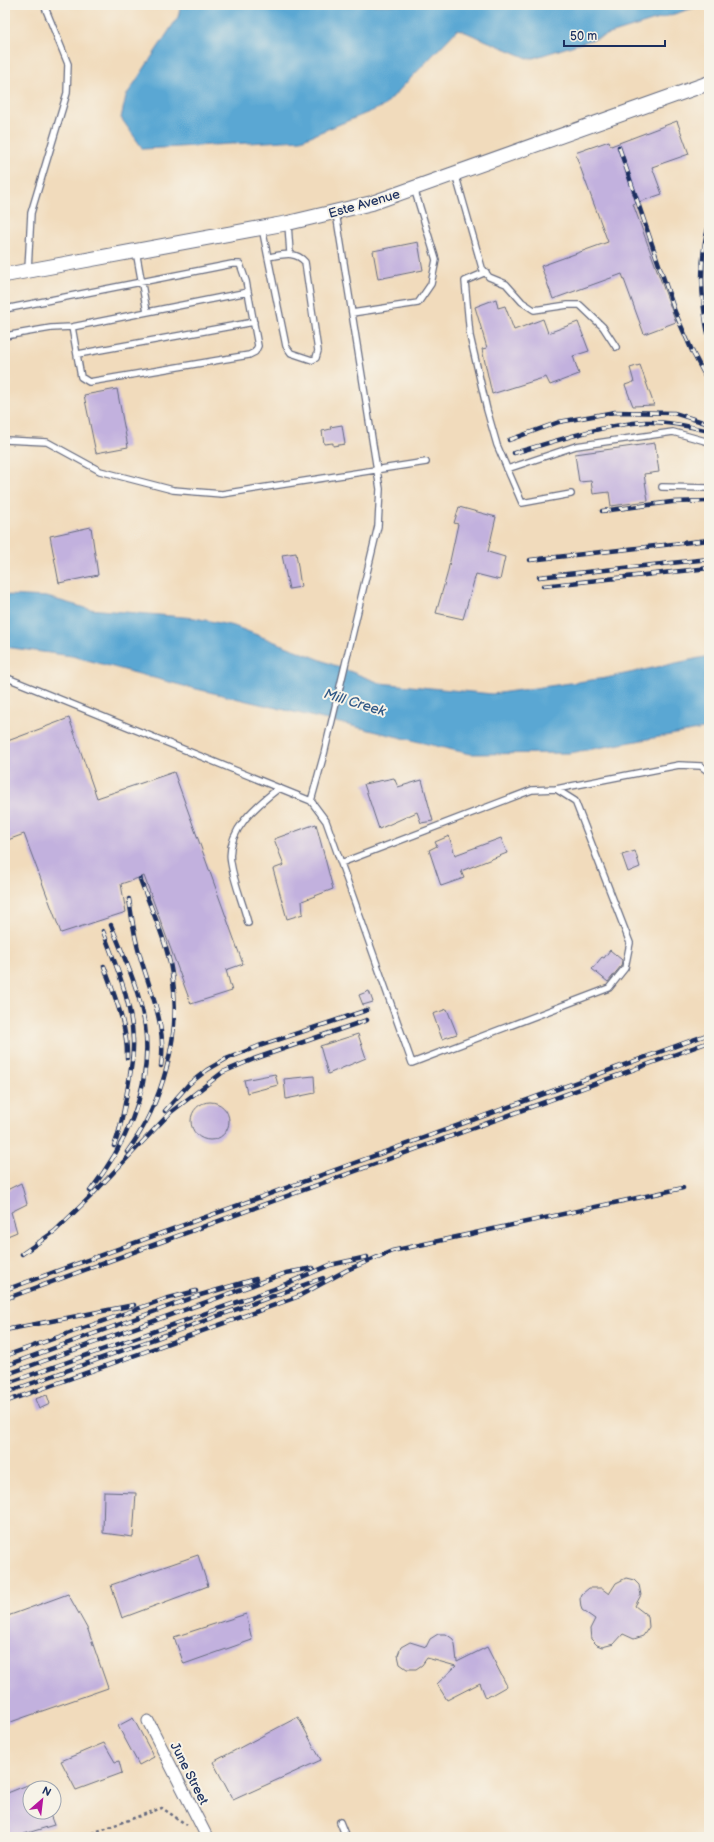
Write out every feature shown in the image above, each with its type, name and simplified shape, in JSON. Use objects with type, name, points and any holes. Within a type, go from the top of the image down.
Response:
[{"type":"street","name":"Este Avenue","points":[[5,275],[288,223],[372,203],[709,83]]},
{"type":"street","name":"June Street","points":[[148,1721],[208,1837]]},
{"type":"lane","points":[[28,270],[31,213],[67,94],[68,64],[44,5]]},
{"type":"lane","points":[[455,173],[482,268],[489,277],[506,284],[522,302],[534,310],[568,305],[580,305],[603,327],[616,347]]},
{"type":"lane","points":[[352,313],[418,303],[431,284],[436,260],[414,188]]},
{"type":"lane","points":[[311,801],[324,754],[378,526],[380,489],[336,212]]},
{"type":"lane","points":[[288,223],[290,253]]},
{"type":"lane","points":[[262,228],[286,346],[291,353],[312,360],[316,358],[318,351],[305,262],[300,257],[290,253],[268,257]]},
{"type":"lane","points":[[136,251],[140,282],[147,312]]},
{"type":"lane","points":[[5,309],[232,264],[240,264],[248,292],[258,346],[255,352],[249,355],[89,382],[81,377],[72,327]]},
{"type":"lane","points":[[486,272],[465,281],[470,336],[487,410],[497,445],[522,503],[571,494]]},
{"type":"lane","points":[[5,336],[51,328],[72,327],[248,292]]},
{"type":"lane","points":[[78,354],[254,322]]},
{"type":"lane","points":[[507,469],[576,446],[673,432],[709,442]]},
{"type":"lane","points":[[5,440],[47,442],[100,471],[172,490],[222,494],[377,471],[426,462]]},
{"type":"lane","points":[[662,488],[709,488]]},
{"type":"lane","points":[[5,677],[311,801],[326,821],[412,1063],[609,988],[625,968],[630,943],[575,801],[556,789]]},
{"type":"lane","points":[[341,863],[532,790],[556,789],[679,765],[700,766],[709,772]]},
{"type":"lane","points":[[248,923],[231,862],[231,850],[236,834],[242,823],[252,811],[279,788]]},
{"type":"lane","points":[[340,1822],[346,1837]]},
{"type":"path","points":[[81,1837],[162,1808],[192,1829]]},
{"type":"water","points":[[181,5],[703,5],[530,59],[458,29],[384,106],[301,140],[143,149],[121,118],[126,96],[178,17]]},
{"type":"water","name":"Mill Creek","points":[[5,595],[47,597],[89,609],[195,618],[234,626],[380,683],[492,694],[606,678],[709,656],[709,728],[570,753],[470,754],[184,686],[72,656],[5,647]]},
{"type":"building","points":[[677,121],[689,154],[652,167],[662,194],[633,204],[676,322],[644,334],[622,274],[553,299],[541,266],[608,242],[575,153],[609,141],[611,146]]},
{"type":"building","points":[[418,242],[423,270],[378,279],[373,251]]},
{"type":"building","points":[[496,299],[498,308],[505,306],[514,330],[543,319],[548,333],[578,322],[589,351],[573,356],[579,374],[550,385],[546,377],[492,394],[482,349],[487,348],[475,307]]},
{"type":"building","points":[[640,365],[654,405],[633,406],[625,385],[634,382],[630,368]]},
{"type":"building","points":[[117,389],[128,447],[96,453],[84,395]]},
{"type":"building","points":[[342,425],[345,444],[333,446],[333,443],[324,444],[322,431],[331,429],[330,427]]},
{"type":"building","points":[[655,443],[659,472],[644,474],[648,501],[611,506],[609,492],[593,494],[591,481],[579,482],[575,454]]},
{"type":"building","points":[[459,507],[496,517],[488,552],[505,557],[500,580],[476,574],[463,619],[436,613],[447,575],[458,524],[454,523]]},
{"type":"building","points":[[91,527],[98,575],[59,583],[50,536]]},
{"type":"building","points":[[296,553],[301,587],[289,589],[282,555]]},
{"type":"building","points":[[69,718],[97,798],[174,772],[243,964],[226,970],[232,991],[191,1004],[144,876],[121,884],[126,912],[61,933],[24,834],[5,841],[5,742]]},
{"type":"building","points":[[394,778],[398,787],[422,780],[433,821],[421,823],[417,812],[379,829],[364,784]]},
{"type":"building","points":[[316,824],[333,889],[302,901],[303,914],[287,919],[273,869],[284,865],[274,839]]},
{"type":"building","points":[[449,836],[455,855],[501,838],[507,853],[461,871],[464,878],[441,886],[429,850],[437,846],[435,842]]},
{"type":"building","points":[[635,851],[640,867],[628,872],[622,855]]},
{"type":"building","points":[[610,950],[622,960],[621,966],[608,982],[592,969]]},
{"type":"building","points":[[369,991],[373,1002],[363,1005],[359,995]]},
{"type":"building","points":[[447,1009],[457,1034],[442,1039],[433,1014]]},
{"type":"building","points":[[358,1034],[366,1058],[328,1074],[320,1046]]},
{"type":"building","points":[[275,1074],[278,1085],[247,1093],[244,1080]]},
{"type":"building","points":[[314,1076],[315,1093],[286,1099],[284,1079]]},
{"type":"building","points":[[210,1102],[220,1105],[226,1111],[229,1121],[226,1131],[220,1137],[210,1140],[200,1137],[194,1131],[191,1121],[194,1111],[200,1105]]},
{"type":"building","points":[[21,1183],[27,1204],[11,1212],[17,1232],[5,1237],[5,1191]]},
{"type":"building","points":[[47,1395],[50,1404],[39,1409],[35,1399]]},
{"type":"building","points":[[104,1492],[136,1493],[133,1537],[103,1533]]},
{"type":"building","points":[[198,1555],[208,1586],[122,1618],[111,1585]]},
{"type":"building","points":[[626,1578],[634,1580],[639,1585],[641,1595],[635,1606],[648,1616],[649,1627],[643,1636],[634,1639],[623,1634],[614,1644],[602,1647],[597,1645],[591,1639],[590,1629],[595,1619],[582,1610],[580,1599],[582,1594],[589,1588],[601,1588],[609,1594],[616,1583]]},
{"type":"building","points":[[68,1594],[88,1630],[108,1688],[5,1724],[5,1617]]},
{"type":"building","points":[[246,1614],[252,1640],[184,1664],[174,1637]]},
{"type":"building","points":[[438,1634],[446,1634],[453,1639],[457,1662],[487,1647],[507,1686],[486,1698],[480,1683],[447,1700],[437,1684],[456,1666],[427,1658],[422,1665],[416,1669],[407,1669],[400,1664],[398,1655],[401,1647],[410,1642],[426,1647],[430,1639]]},
{"type":"building","points":[[298,1717],[321,1760],[233,1800],[213,1762]]},
{"type":"building","points":[[133,1718],[154,1757],[139,1765],[118,1726]]},
{"type":"building","points":[[104,1743],[115,1762],[119,1761],[122,1773],[76,1790],[61,1761]]},
{"type":"building","points":[[22,1787],[22,1820],[52,1820],[54,1825],[24,1834],[25,1837],[5,1837],[5,1794]]},
{"type":"railway","points":[[619,147],[675,312],[693,353],[709,383]]},
{"type":"railway","points":[[709,225],[703,254],[702,268],[704,310],[709,339]]},
{"type":"railway","points":[[509,440],[559,422],[615,412],[674,413],[709,424]]},
{"type":"railway","points":[[514,453],[612,426],[645,422],[669,423],[709,431]]},
{"type":"railway","points":[[602,511],[672,502],[709,501]]},
{"type":"railway","points":[[530,560],[709,540]]},
{"type":"railway","points":[[539,577],[709,559]]},
{"type":"railway","points":[[543,586],[709,568]]},
{"type":"railway","points":[[127,1152],[140,1133],[160,1090],[172,1044],[174,1020],[174,997],[170,962],[163,937],[140,879]]},
{"type":"railway","points":[[129,899],[133,928],[138,949],[160,1024],[162,1038],[161,1066]]},
{"type":"railway","points":[[90,1191],[103,1173],[126,1134],[141,1093],[145,1071],[146,1049],[143,1013],[131,974],[111,925]]},
{"type":"railway","points":[[103,931],[118,971],[130,1012],[133,1040],[132,1059],[125,1106],[114,1146]]},
{"type":"railway","points":[[104,966],[123,1022],[127,1046],[127,1058]]},
{"type":"railway","points":[[165,1111],[189,1084],[207,1070],[226,1059],[259,1046],[367,1010]]},
{"type":"railway","points":[[22,1254],[55,1231],[90,1197],[171,1112],[223,1072],[254,1059],[367,1020]]},
{"type":"railway","points":[[5,1290],[709,1034]]},
{"type":"railway","points":[[5,1299],[709,1042]]},
{"type":"railway","points":[[5,1402],[297,1297],[347,1270],[392,1251],[683,1188]]},
{"type":"railway","points":[[5,1384],[274,1289],[330,1265],[367,1257]]},
{"type":"railway","points":[[5,1375],[286,1273],[313,1268]]},
{"type":"railway","points":[[5,1393],[323,1278]]},
{"type":"railway","points":[[5,1366],[197,1296],[256,1279]]},
{"type":"railway","points":[[5,1356],[165,1299],[196,1291]]},
{"type":"railway","points":[[5,1330],[134,1305]]}]
